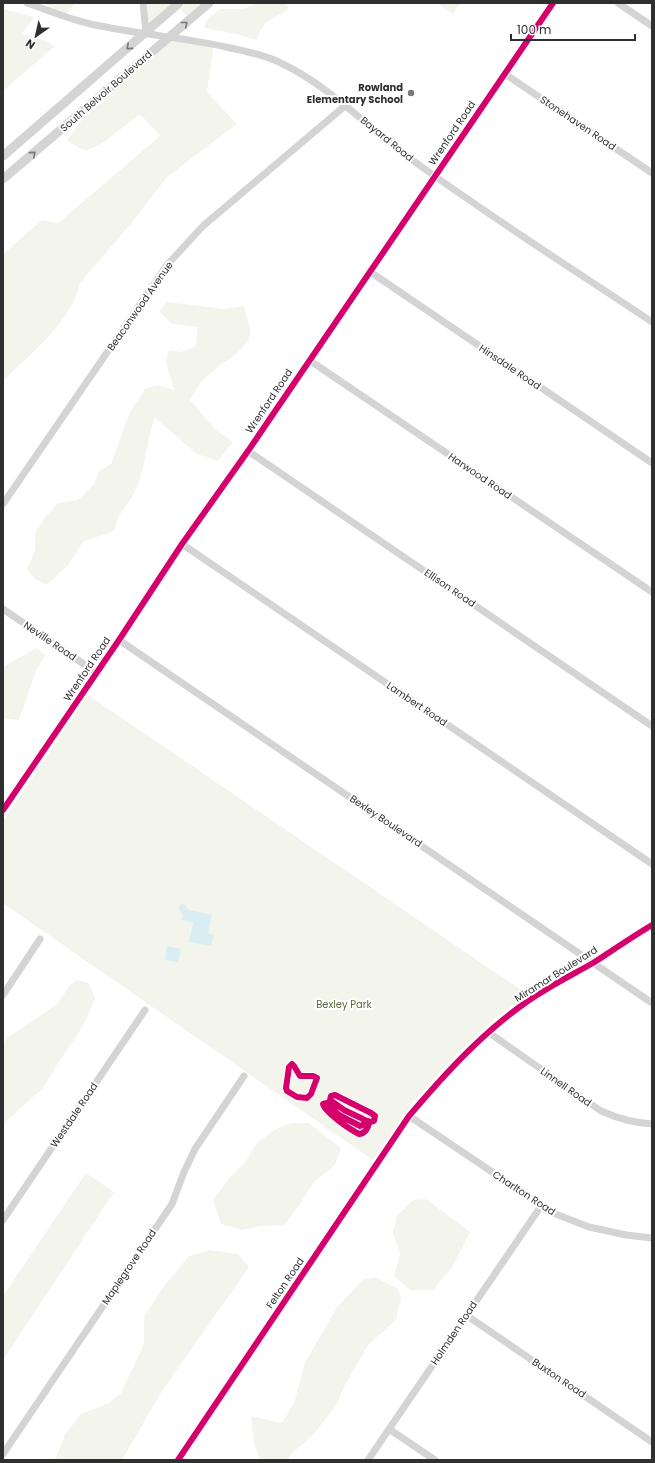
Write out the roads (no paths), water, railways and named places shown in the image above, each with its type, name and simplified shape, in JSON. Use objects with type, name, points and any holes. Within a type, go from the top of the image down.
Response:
[{"type":"street","name":"Bayard Road","points":[[27,3],[67,17],[105,27],[200,41],[252,52],[281,63],[316,82],[346,105],[394,147],[435,177],[652,322]]},
{"type":"street","points":[[143,3],[146,33]]},
{"type":"street","name":"South Belvoir Boulevard","points":[[3,156],[179,3]]},
{"type":"street","name":"South Belvoir Boulevard","points":[[3,179],[209,3]]},
{"type":"street","name":"Wrenford Road","points":[[3,810],[97,673],[182,544],[248,451],[369,271],[435,177],[553,3]]},
{"type":"street","points":[[618,3],[652,26]]},
{"type":"street","name":"Stonehaven Road","points":[[505,74],[652,173]]},
{"type":"street","name":"Beaconwood Avenue","points":[[3,504],[167,265],[204,226],[346,105]]},
{"type":"street","name":"Hinsdale Road","points":[[369,271],[652,463]]},
{"type":"street","name":"Harwood Road","points":[[309,360],[652,592]]},
{"type":"street","name":"Ellison Road","points":[[248,451],[652,726]]},
{"type":"street","name":"Lambert Road","points":[[182,544],[652,864]]},
{"type":"street","name":"Neville Road","points":[[3,609],[97,673]]},
{"type":"street","name":"Bexley Boulevard","points":[[119,640],[652,1003]]},
{"type":"street","name":"Miramar Boulevard","points":[[409,1116],[456,1063],[488,1032],[524,1004],[550,987],[652,925]]},
{"type":"street","points":[[3,995],[40,939]]},
{"type":"street","name":"Westdale Road","points":[[3,1220],[144,1010]]},
{"type":"street","name":"Linnell Road","points":[[488,1032],[601,1111],[615,1117],[643,1124],[652,1124]]},
{"type":"street","name":"Maplegrove Road","points":[[3,1454],[172,1204],[184,1172],[195,1149],[244,1076]]},
{"type":"street","name":"Charlton Road","points":[[409,1116],[553,1213],[589,1227],[626,1235],[652,1238]]},
{"type":"street","name":"Felton Road","points":[[178,1460],[409,1116]]},
{"type":"street","name":"Holmden Road","points":[[368,1460],[541,1206]]},
{"type":"street","name":"Buxton Road","points":[[466,1315],[652,1442]]},
{"type":"street","points":[[389,1429],[435,1460]]},
{"type":"place","name":"Rowland Elementary School","points":[[411,93]]},
{"type":"park label","name":"Bexley Park","points":[[344,1004]]}]
